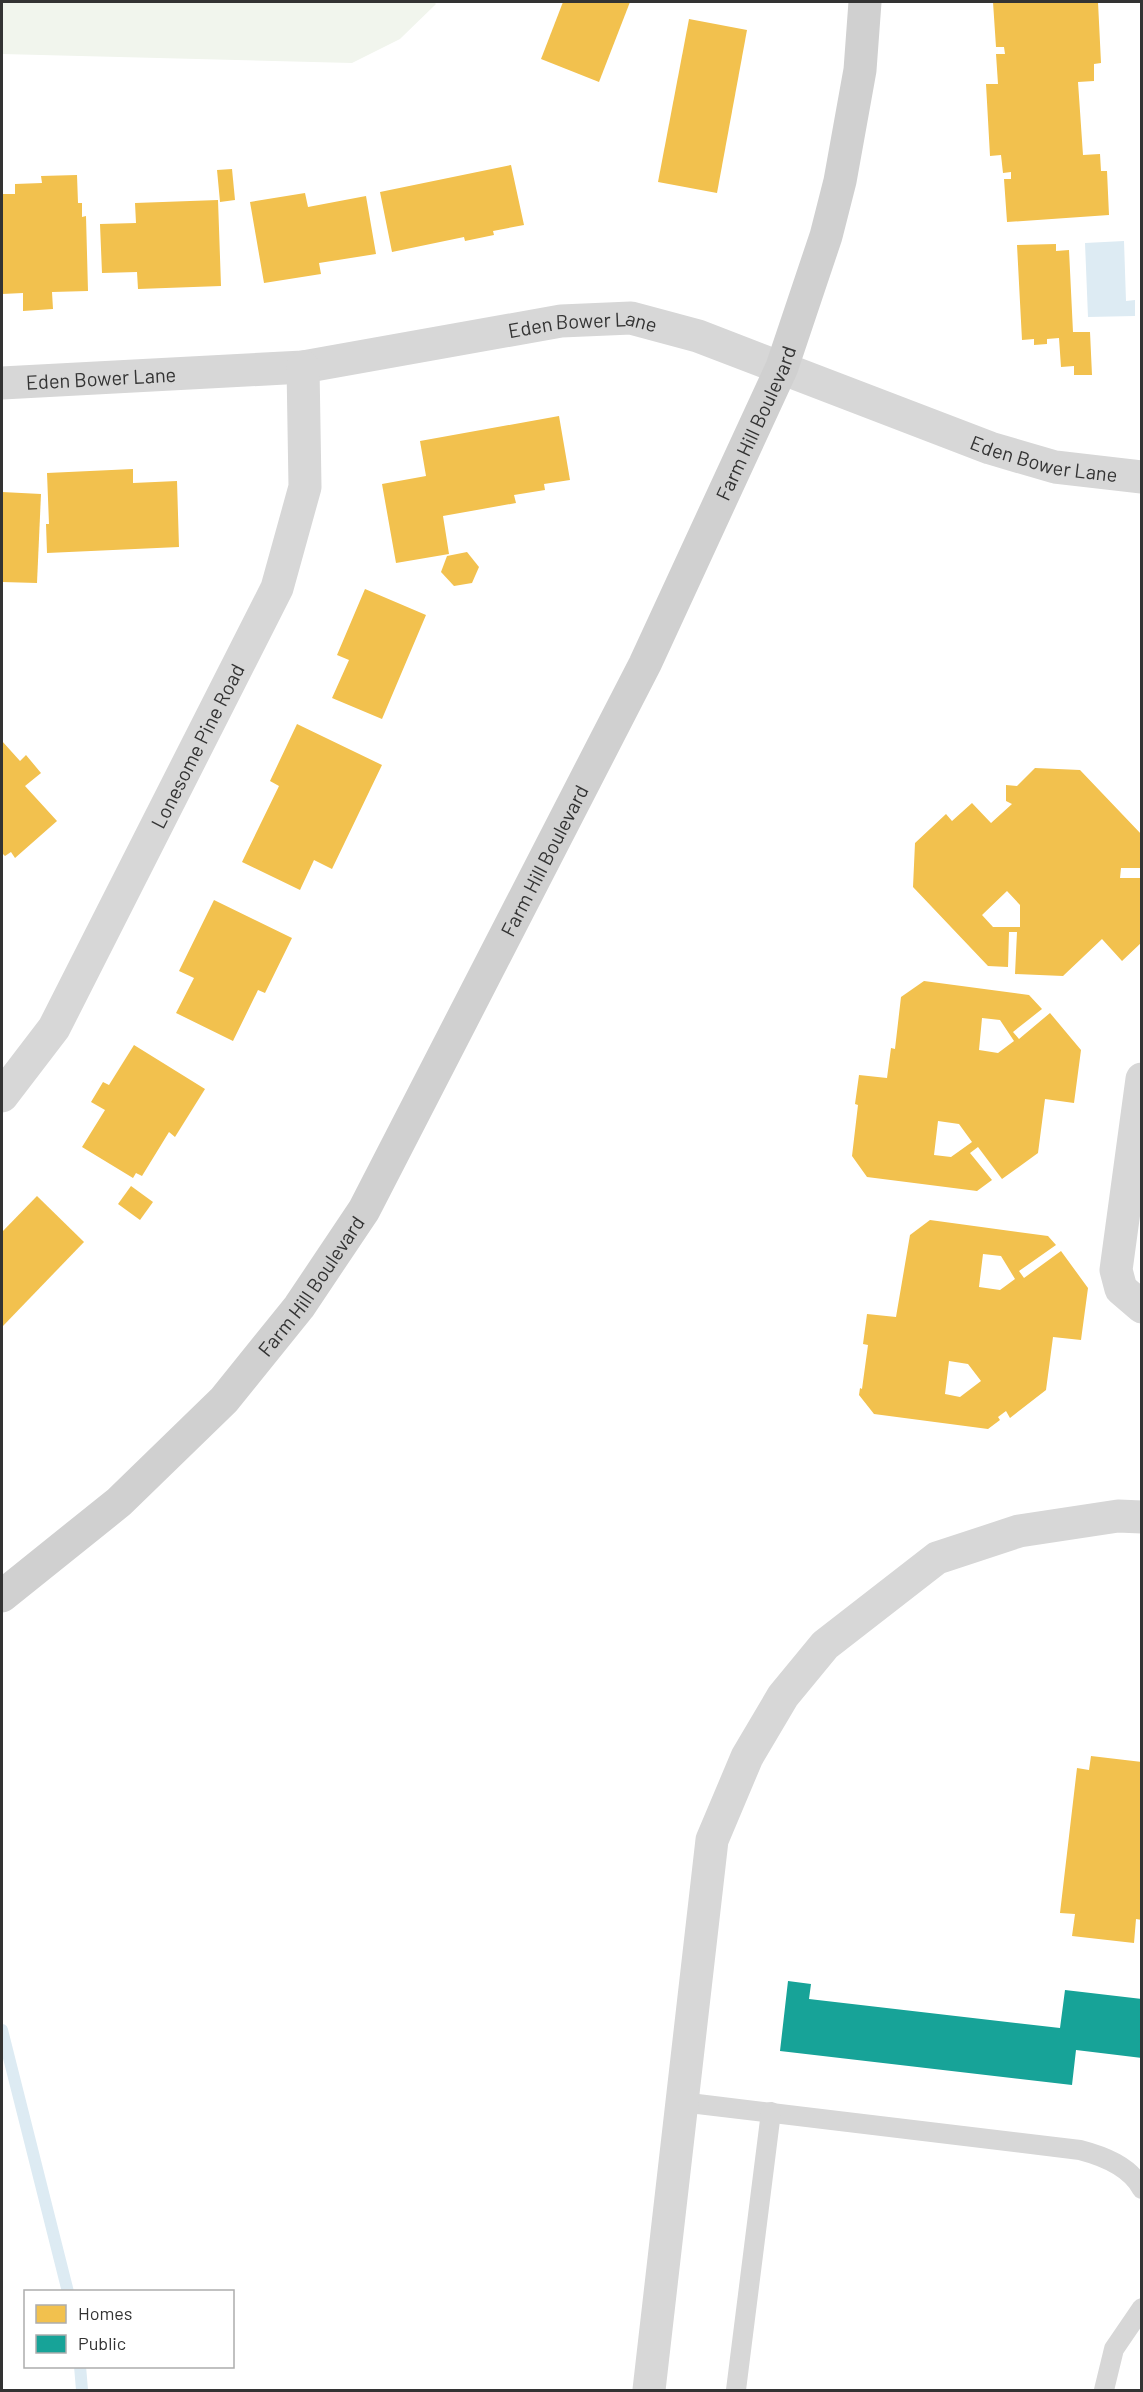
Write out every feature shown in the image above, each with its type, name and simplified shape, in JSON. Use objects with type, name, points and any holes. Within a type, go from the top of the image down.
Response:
[{"type":"main road","name":"Farm Hill Boulevard","points":[[2,1596],[119,1502],[224,1400],[299,1307],[364,1210],[645,664],[782,367],[826,236],[840,181],[860,70],[865,2]]},
{"type":"street","name":"Eden Bower Lane","points":[[2,383],[303,367],[561,321],[631,318],[698,336],[990,448],[1055,466],[1142,477]]},
{"type":"street","name":"Lonesome Pine Road","points":[[2,1096],[54,1028],[277,588],[305,487],[303,367]]},
{"type":"street","points":[[1142,1079],[1116,1270],[1121,1289],[1142,1307]]},
{"type":"street","points":[[649,2391],[712,1840],[747,1757],[783,1696],[825,1645],[937,1558],[1020,1531],[1118,1516],[1142,1518]]},
{"type":"lane","points":[[681,2102],[1080,2150],[1104,2157],[1120,2167],[1142,2189]]},
{"type":"lane","points":[[736,2391],[771,2112]]},
{"type":"lane","points":[[1104,2391],[1114,2349],[1142,2308]]},
{"type":"shaded area","points":[[2,2],[434,2],[436,4],[400,39],[352,63],[2,54]]},
{"type":"shaded area","points":[[1124,241],[1126,301],[1135,300],[1135,316],[1088,317],[1085,243]]},
{"type":"building: Homes","points":[[563,2],[630,2],[599,82],[541,59]]},
{"type":"building: Homes","points":[[993,2],[1098,2],[1101,63],[1094,64],[1094,81],[1078,82],[1083,155],[1100,154],[1101,171],[1107,171],[1109,215],[1007,222],[1004,179],[1011,179],[1011,172],[1003,173],[1001,155],[990,156],[986,84],[998,84],[996,54],[1005,54],[1004,47],[996,47]]},
{"type":"building: Homes","points":[[689,19],[747,30],[717,193],[658,182]]},
{"type":"building: Homes","points":[[511,165],[524,225],[493,231],[494,235],[465,241],[464,237],[392,252],[380,192]]},
{"type":"building: Homes","points":[[232,169],[235,200],[220,202],[217,170]]},
{"type":"building: Homes","points":[[77,175],[78,203],[82,203],[82,217],[86,216],[88,291],[52,292],[53,309],[23,311],[23,293],[2,294],[2,194],[15,194],[15,184],[42,183],[41,176]]},
{"type":"building: Homes","points":[[305,193],[308,207],[366,196],[376,254],[319,263],[321,274],[264,283],[250,202]]},
{"type":"building: Homes","points":[[218,200],[221,286],[138,289],[137,272],[102,273],[100,224],[136,223],[135,203]]},
{"type":"building: Homes","points":[[1056,244],[1056,251],[1069,250],[1073,332],[1090,332],[1092,375],[1074,375],[1074,366],[1061,367],[1059,338],[1047,339],[1047,344],[1034,345],[1034,339],[1022,340],[1017,245]]},
{"type":"building: Homes","points":[[559,416],[570,480],[544,484],[545,490],[514,495],[516,503],[443,516],[449,554],[396,563],[382,484],[426,476],[420,441]]},
{"type":"building: Homes","points":[[133,469],[133,483],[177,481],[179,547],[47,553],[46,524],[49,524],[47,473]]},
{"type":"building: Homes","points":[[2,492],[41,494],[37,583],[2,582]]},
{"type":"building: Homes","points":[[467,552],[479,567],[472,583],[454,586],[441,572],[447,556]]},
{"type":"building: Homes","points":[[365,589],[426,615],[382,719],[332,698],[349,660],[337,655]]},
{"type":"building: Homes","points":[[297,724],[382,765],[332,869],[314,860],[300,890],[242,862],[279,786],[270,781]]},
{"type":"building: Homes","points":[[2,741],[20,761],[26,755],[41,773],[25,786],[57,821],[15,858],[11,852],[5,856],[2,853]]},
{"type":"building: Homes","points":[[1035,768],[1080,770],[1142,835],[1142,868],[1121,868],[1120,878],[1142,878],[1142,942],[1122,961],[1102,939],[1063,976],[1015,974],[1017,932],[1009,932],[1008,967],[988,966],[913,887],[915,843],[946,814],[952,821],[972,803],[991,823],[1012,804],[1006,801],[1006,785],[1017,786]],"holes":[[[1007,891],[1020,905],[1020,927],[993,927],[982,915]]]},
{"type":"building: Homes","points":[[214,900],[292,938],[265,993],[258,990],[233,1041],[176,1013],[194,978],[179,971]]},
{"type":"building: Homes","points":[[924,981],[1029,995],[1042,1009],[1013,1032],[1019,1039],[1050,1013],[1081,1050],[1074,1103],[1045,1099],[1038,1153],[1002,1179],[978,1147],[970,1153],[992,1180],[977,1191],[867,1177],[852,1156],[859,1075],[887,1078],[891,1048],[895,1049],[901,997]],"holes":[[[982,1018],[1000,1020],[1014,1041],[998,1053],[979,1050]],[[938,1121],[959,1124],[972,1142],[951,1157],[934,1155]]]},
{"type":"building: Homes","points":[[134,1045],[205,1089],[175,1137],[169,1132],[142,1176],[136,1173],[133,1178],[82,1147],[105,1110],[91,1102],[103,1082],[109,1085]]},
{"type":"building: Homes","points":[[131,1186],[153,1202],[140,1220],[118,1204]]},
{"type":"building: Homes","points":[[37,1196],[84,1242],[2,1327],[2,1232]]},
{"type":"building: Homes","points":[[930,1220],[1048,1236],[1056,1245],[1019,1271],[1024,1278],[1061,1251],[1088,1288],[1081,1340],[1053,1337],[1046,1390],[1010,1418],[1006,1411],[998,1417],[1000,1420],[988,1429],[874,1414],[859,1395],[860,1388],[862,1389],[868,1345],[863,1344],[867,1314],[896,1317],[910,1235]],"holes":[[[983,1254],[1001,1256],[1015,1279],[1000,1290],[979,1287]],[[949,1361],[968,1364],[981,1381],[960,1397],[945,1394]]]},
{"type":"building: Homes","points":[[1091,1756],[1142,1762],[1142,1920],[1136,1919],[1134,1943],[1072,1936],[1075,1914],[1060,1913],[1077,1768],[1089,1770]]},
{"type":"building: Public","points":[[788,1981],[811,1984],[809,1999],[1060,2028],[1065,1990],[1142,1999],[1142,2058],[1076,2050],[1072,2085],[780,2051]]},
{"type":"waterway","points":[[2,2030],[67,2290]]},
{"type":"waterway","points":[[80,2368],[82,2390]]}]
